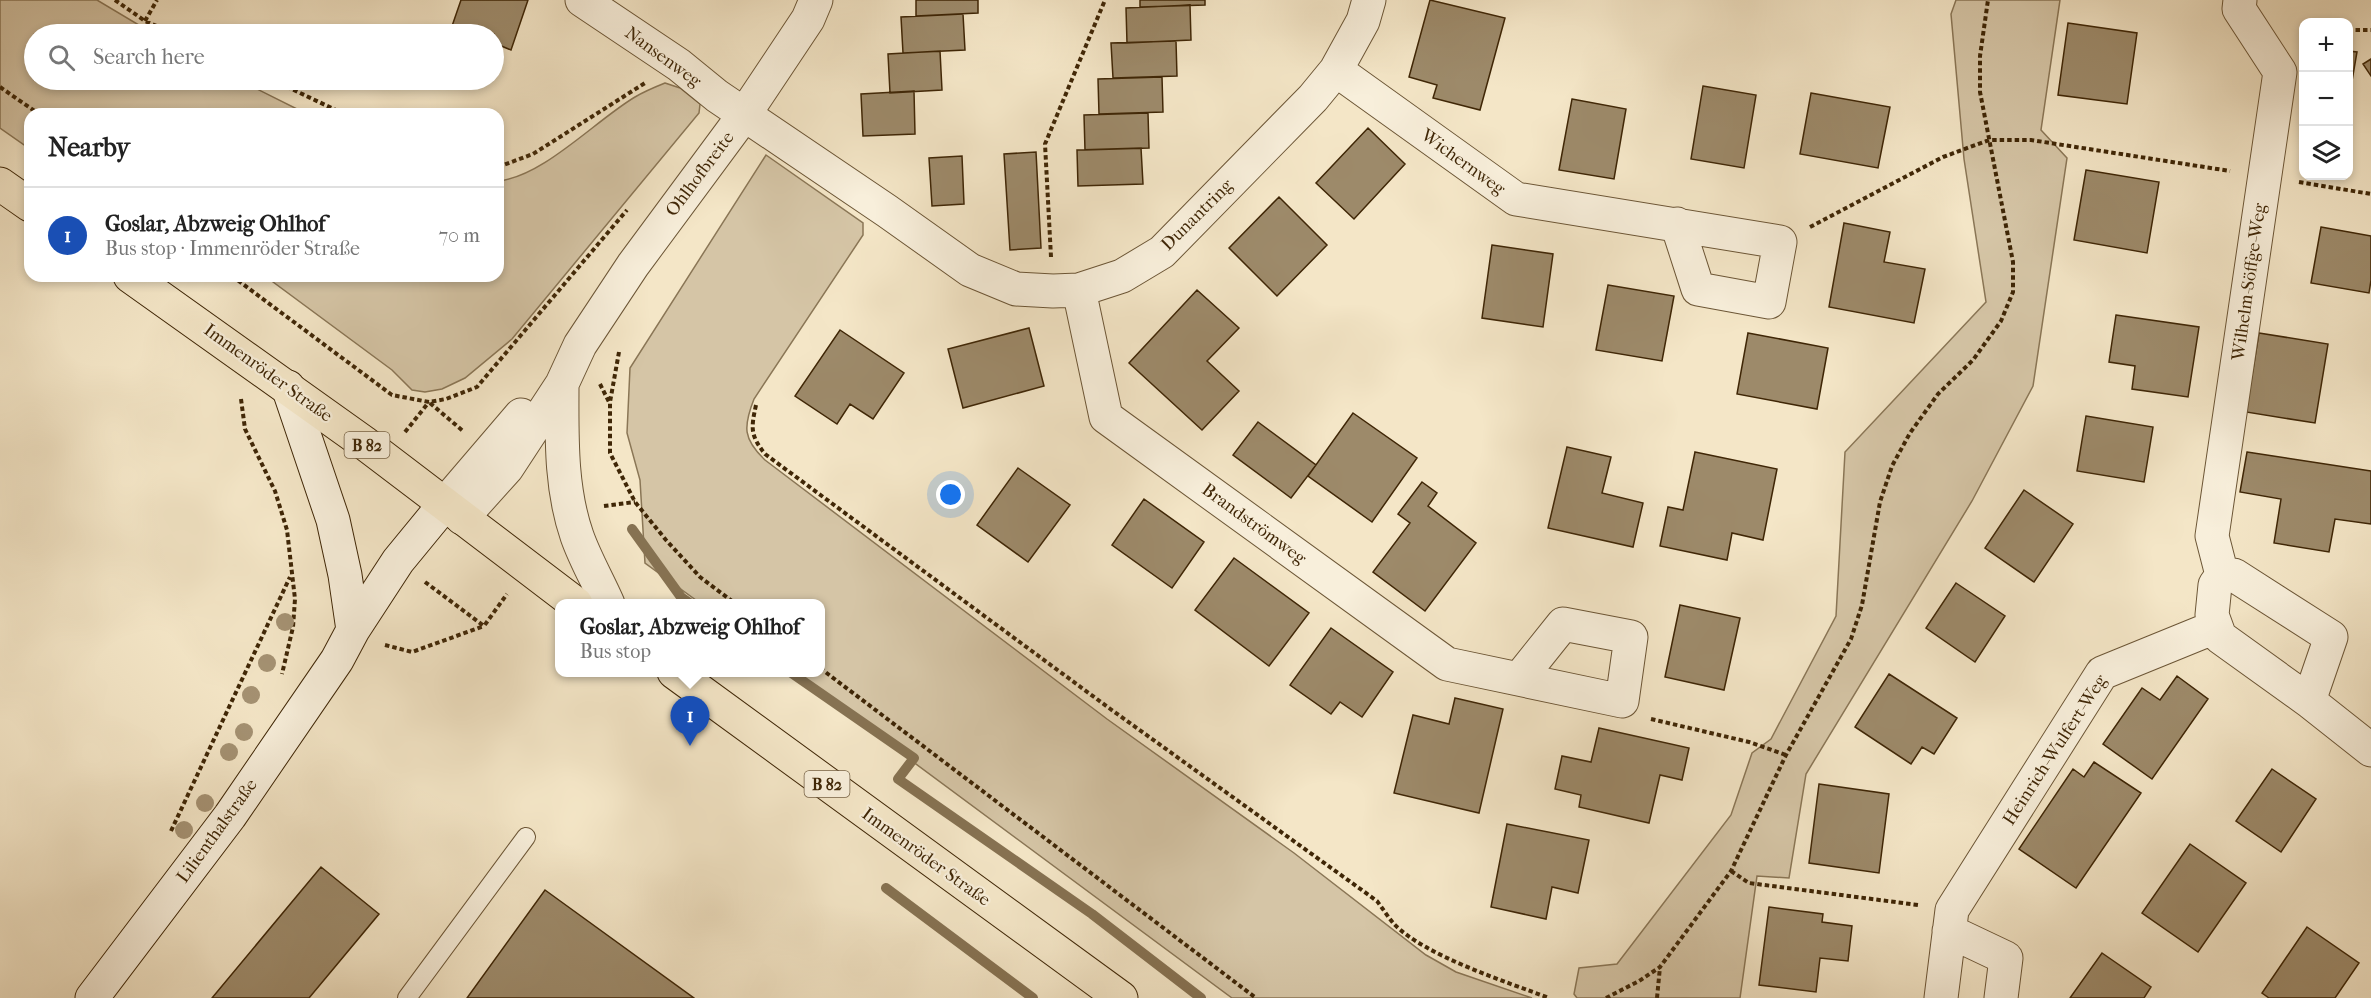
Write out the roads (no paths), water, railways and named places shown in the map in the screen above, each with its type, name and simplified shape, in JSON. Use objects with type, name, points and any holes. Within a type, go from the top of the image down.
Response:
[{"type":"main road","points":[[0,184],[24,202]]},
{"type":"main road","name":"Immenröder Straße","points":[[139,282],[288,387],[571,599]]},
{"type":"main road","name":"Immenröder Straße","points":[[681,677],[1121,998]]},
{"type":"street","name":"Nansenweg","points":[[582,0],[679,65],[744,115]]},
{"type":"street","name":"Ohlhofbreite","points":[[453,512],[580,345],[633,265],[744,115],[808,19],[816,0]]},
{"type":"street","name":"Dunantring","points":[[744,115],[970,270],[1016,289],[1066,291],[1122,276],[1162,252],[1313,98],[1336,70],[1363,21],[1369,0]]},
{"type":"street","name":"Wilhelm-Söffge-Weg","points":[[2222,575],[2212,536],[2280,72],[2239,9],[2240,0]]},
{"type":"street","name":"Wichernweg","points":[[1336,70],[1516,199],[1677,224],[1780,242],[1768,302],[1698,290],[1677,224]]},
{"type":"street","name":"Brandströmweg","points":[[1066,291],[1106,417],[1447,664],[1622,701],[1631,638],[1563,624],[1519,679]]},
{"type":"street","name":"Ohlhofbreite","points":[[453,512],[507,468],[562,384],[580,345]]},
{"type":"street","name":"Ohlhofbreite","points":[[562,384],[562,465],[569,510],[577,537],[606,599]]},
{"type":"street","points":[[288,387],[333,520],[357,634]]},
{"type":"street","name":"Lilienthalstraße","points":[[92,998],[230,816],[357,634],[398,561],[453,512]]},
{"type":"street","points":[[2309,701],[2331,637],[2234,575],[2222,575],[2215,585],[2212,615],[2220,637],[2309,701],[2371,750]]},
{"type":"street","name":"Heinrich-Wulfert-Weg","points":[[1941,998],[1950,920],[2102,673],[2215,627]]},
{"type":"street","points":[[1950,920],[2006,958],[2001,998]]},
{"type":"lane","points":[[407,998],[526,837]]},
{"type":"waterway","points":[[632,529],[684,599]]},
{"type":"waterway","points":[[797,677],[914,758],[898,779],[1092,914],[1201,998]]},
{"type":"waterway","points":[[886,888],[1033,998]]},
{"type":"place","name":"Goslar, Abzweig Ohlhof","points":[[690,746]]}]
